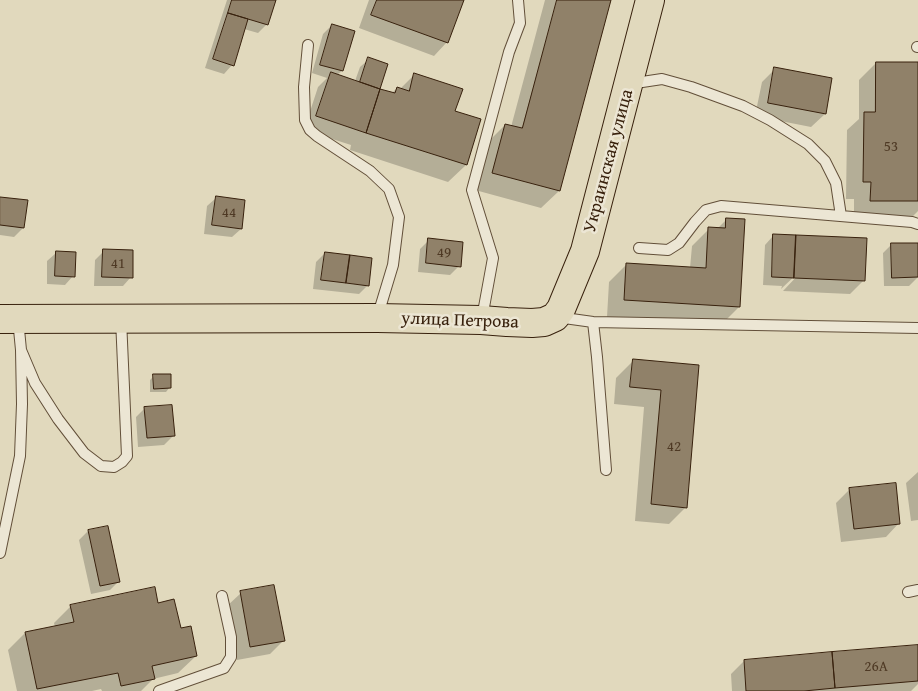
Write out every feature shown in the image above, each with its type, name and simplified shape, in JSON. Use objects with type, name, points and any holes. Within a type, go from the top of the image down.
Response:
[{"type":"main road","name":"Украинская улица","points":[[555,316],[561,309],[585,250],[650,0]]},
{"type":"main road","name":"улица Петрова","points":[[9,319],[377,318],[532,323],[544,322],[555,316]]},
{"type":"lane","points":[[481,320],[493,258],[472,190],[509,52],[520,23],[518,0]]},
{"type":"lane","points":[[308,45],[304,87],[305,120],[310,130],[370,171],[389,190],[399,217],[393,265],[377,318]]},
{"type":"lane","points":[[628,84],[662,79],[691,87],[743,106],[770,120],[808,144],[825,161],[836,183],[842,216]]},
{"type":"lane","points":[[639,248],[668,250],[680,243],[706,210],[720,206],[918,224]]},
{"type":"lane","name":"улица Петрова","points":[[555,316],[593,322],[918,328]]},
{"type":"lane","points":[[9,319],[35,383],[58,419],[84,453],[101,466],[114,467],[127,456],[121,318]]},
{"type":"lane","points":[[593,322],[606,470]]},
{"type":"lane","points":[[0,554],[20,456],[22,404],[21,350]]},
{"type":"lane","points":[[159,691],[224,668],[231,657],[231,637],[222,596]]},
{"type":"building","points":[[232,0],[276,0],[268,25],[228,13]]},
{"type":"building","points":[[377,0],[464,0],[448,43],[371,15]]},
{"type":"building","points":[[557,0],[611,0],[560,191],[492,173],[505,124],[522,128]]},
{"type":"building","points":[[228,13],[248,19],[234,66],[213,59]]},
{"type":"building","points":[[332,24],[355,31],[343,71],[320,65]]},
{"type":"building","points":[[368,57],[388,64],[380,89],[360,82]]},
{"type":"building","points":[[876,62],[918,62],[918,201],[870,201],[871,182],[863,182],[864,112],[875,112]]},
{"type":"building","points":[[774,67],[832,78],[826,114],[768,103]]},
{"type":"building","points":[[331,72],[380,89],[366,133],[316,116]]},
{"type":"building","points":[[414,73],[463,89],[455,111],[481,119],[467,165],[366,133],[380,89],[395,93],[397,87],[409,91]]},
{"type":"building","points":[[216,196],[245,200],[242,229],[212,225]]},
{"type":"building","points":[[0,197],[28,200],[24,228],[0,225]]},
{"type":"building","points":[[726,218],[745,219],[740,307],[624,300],[626,263],[706,268],[708,227],[725,228]]},
{"type":"building","points":[[773,234],[796,235],[794,278],[772,277]]},
{"type":"building","points":[[796,235],[867,238],[865,281],[794,278]]},
{"type":"building","points":[[428,238],[463,242],[461,267],[426,263]]},
{"type":"building","points":[[891,243],[918,243],[918,277],[892,278]]},
{"type":"building","points":[[103,249],[133,250],[133,278],[102,277]]},
{"type":"building","points":[[56,251],[76,252],[75,277],[55,276]]},
{"type":"building","points":[[325,252],[350,255],[346,283],[321,280]]},
{"type":"building","points":[[350,255],[372,258],[369,286],[346,283]]},
{"type":"building","points":[[633,359],[699,365],[687,508],[651,504],[661,390],[630,387]]},
{"type":"building","points":[[153,374],[171,374],[171,388],[154,389]]},
{"type":"building","points":[[172,405],[175,436],[147,438],[144,407]]},
{"type":"building","points":[[896,483],[900,524],[854,529],[849,488]]},
{"type":"building","points":[[108,526],[120,582],[100,586],[88,530]]},
{"type":"building","points":[[274,585],[285,641],[250,647],[240,591]]},
{"type":"building","points":[[155,587],[158,603],[174,599],[181,628],[191,626],[197,656],[152,666],[155,679],[121,686],[118,673],[37,689],[25,632],[74,622],[70,605]]},
{"type":"building","points":[[918,645],[918,681],[835,688],[832,652]]},
{"type":"building","points":[[832,652],[835,688],[804,691],[746,691],[744,660]]}]
